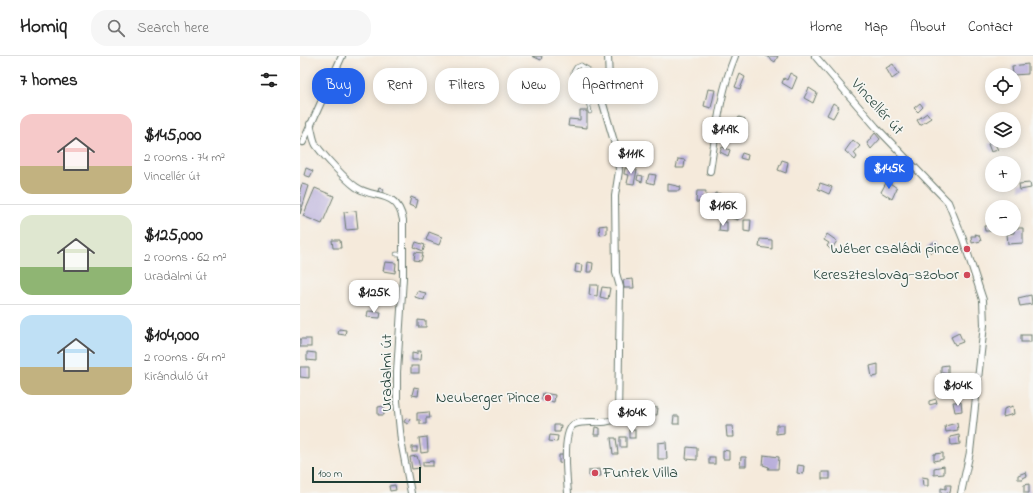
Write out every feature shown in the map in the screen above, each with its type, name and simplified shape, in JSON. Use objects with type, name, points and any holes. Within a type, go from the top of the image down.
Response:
[{"type":"street","points":[[310,124],[315,144],[301,143],[342,56]]},
{"type":"street","points":[[608,56],[608,68]]},
{"type":"street","points":[[710,171],[719,112],[729,71],[735,56]]},
{"type":"street","name":"Vincellér út","points":[[815,56],[876,127],[948,202],[963,239],[983,300],[984,325],[970,452],[961,493]]},
{"type":"street","points":[[568,493],[567,435],[570,429],[575,424],[601,423],[618,418],[620,287],[616,274],[615,196],[619,171],[618,155],[603,104]]},
{"type":"street","name":"Uradalmi út","points":[[315,144],[358,188],[388,198],[395,202],[401,211],[403,220],[399,254],[397,401],[401,442],[411,493]]},
{"type":"lane","points":[[581,65],[586,68]]},
{"type":"lane","points":[[575,68],[581,65]]},
{"type":"lane","points":[[581,65],[590,112]]},
{"type":"building","points":[[532,56],[542,56],[541,60]]},
{"type":"building","points":[[766,56],[778,56],[775,62]]},
{"type":"building","points":[[893,64],[899,74],[892,79],[886,68]]},
{"type":"building","points":[[1028,64],[1028,74],[1021,74],[1021,68],[1012,68],[1012,66]]},
{"type":"building","points":[[790,73],[797,77],[792,89],[782,83],[784,78],[787,80]]},
{"type":"building","points":[[740,74],[745,77],[740,89],[735,87]]},
{"type":"building","points":[[809,88],[817,93],[813,103],[804,98]]},
{"type":"building","points":[[708,89],[715,90],[711,108],[704,106]]},
{"type":"building","points":[[833,103],[839,107],[833,118],[827,115]]},
{"type":"building","points":[[920,103],[923,107],[918,112],[914,108]]},
{"type":"building","points":[[580,111],[587,111],[587,128],[568,126],[569,119],[580,120]]},
{"type":"building","points":[[927,113],[931,118],[920,125],[917,120]]},
{"type":"building","points":[[739,117],[745,119],[742,129],[735,125]]},
{"type":"building","points":[[875,133],[880,139],[871,149],[867,143]]},
{"type":"building","points":[[853,140],[860,146],[854,153],[857,157],[855,160],[845,151]]},
{"type":"building","points":[[722,147],[730,150],[728,156],[720,152]]},
{"type":"building","points":[[990,148],[997,148],[998,150],[991,152]]},
{"type":"building","points":[[742,153],[748,155],[747,160],[740,158]]},
{"type":"building","points":[[678,159],[685,160],[684,168],[676,168]]},
{"type":"building","points":[[782,160],[788,162],[786,173],[778,170]]},
{"type":"building","points":[[306,168],[313,171],[310,177],[304,175]]},
{"type":"building","points":[[625,168],[637,170],[634,184],[627,183],[629,175],[624,174]]},
{"type":"building","points":[[649,174],[656,175],[654,184],[647,182]]},
{"type":"building","points":[[638,175],[643,176],[642,182],[637,180]]},
{"type":"building","points":[[887,181],[897,188],[892,199],[881,192]]},
{"type":"building","points":[[820,183],[832,187],[829,194],[818,189]]},
{"type":"building","points":[[1030,183],[1031,188],[1021,190],[1021,184]]},
{"type":"building","points":[[302,184],[309,186],[300,214],[300,190]]},
{"type":"building","points":[[668,184],[681,187],[679,191],[668,191]]},
{"type":"building","points":[[315,188],[334,196],[322,224],[303,216]]},
{"type":"building","points":[[379,188],[384,190],[382,193],[378,191]]},
{"type":"building","points":[[697,191],[706,191],[705,203],[696,202]]},
{"type":"building","points":[[715,193],[721,194],[721,203],[714,203]]},
{"type":"building","points":[[411,197],[418,200],[416,208],[409,205]]},
{"type":"building","points":[[732,207],[738,208],[738,220],[731,218]]},
{"type":"building","points":[[356,211],[358,229],[346,230],[344,212]]},
{"type":"building","points":[[744,220],[751,220],[750,232],[744,231]]},
{"type":"building","points":[[720,222],[727,222],[727,232],[719,231]]},
{"type":"building","points":[[607,225],[607,234],[600,235],[599,226]]},
{"type":"building","points":[[1021,228],[1023,228],[1023,243],[1008,244],[1007,236],[1021,236]]},
{"type":"building","points":[[429,232],[442,237],[439,245],[426,240]]},
{"type":"building","points":[[827,234],[837,241],[831,250],[827,246],[829,243],[824,240]]},
{"type":"building","points":[[975,234],[979,235],[981,241],[972,243],[971,236],[976,236]]},
{"type":"building","points":[[760,239],[772,240],[772,249],[759,247]]},
{"type":"building","points":[[332,240],[340,240],[341,248],[333,248]]},
{"type":"building","points":[[416,242],[425,245],[423,251],[414,247]]},
{"type":"building","points":[[934,242],[937,249],[931,253],[927,247]]},
{"type":"building","points":[[415,252],[423,253],[421,261],[414,260]]},
{"type":"building","points":[[385,262],[396,263],[395,273],[383,271]]},
{"type":"building","points":[[588,262],[593,263],[592,272],[587,272]]},
{"type":"building","points":[[576,264],[582,265],[581,273],[575,272]]},
{"type":"building","points":[[633,279],[634,288],[624,288],[623,280]]},
{"type":"building","points":[[590,285],[598,285],[597,296],[589,295]]},
{"type":"building","points":[[602,287],[610,288],[608,299],[600,297]]},
{"type":"building","points":[[417,291],[426,293],[424,300],[415,297]]},
{"type":"building","points":[[1031,295],[1032,304],[1020,306],[1018,298]]},
{"type":"building","points":[[368,311],[381,312],[380,318],[367,317]]},
{"type":"building","points":[[418,320],[426,321],[426,327],[418,327]]},
{"type":"building","points":[[339,329],[346,330],[345,335],[338,334]]},
{"type":"building","points":[[959,333],[963,342],[955,345],[951,337]]},
{"type":"building","points":[[1021,335],[1031,335],[1031,342],[1021,342]]},
{"type":"building","points":[[300,339],[311,339],[311,347],[300,347]]},
{"type":"building","points":[[417,351],[421,351],[420,360],[412,360],[412,353],[417,354]]},
{"type":"building","points":[[307,352],[316,353],[316,361],[307,360]]},
{"type":"building","points":[[878,364],[878,376],[872,377],[870,366]]},
{"type":"building","points":[[948,365],[948,374],[941,373],[941,366]]},
{"type":"building","points":[[411,366],[419,366],[419,373],[411,373]]},
{"type":"building","points":[[300,367],[309,367],[309,378],[300,377]]},
{"type":"building","points":[[414,387],[419,388],[418,396],[412,395]]},
{"type":"building","name":"Neuberger Pince","points":[[543,393],[555,395],[554,402],[542,400]]},
{"type":"building","points":[[936,399],[937,403],[929,405],[929,401]]},
{"type":"building","points":[[953,402],[961,402],[962,411],[955,412]]},
{"type":"building","points":[[384,406],[384,415],[378,415],[378,407]]},
{"type":"building","points":[[1013,406],[1014,414],[1003,417],[1004,409]]},
{"type":"building","points":[[632,407],[640,408],[639,417],[631,416]]},
{"type":"building","points":[[645,407],[658,408],[657,415],[645,414]]},
{"type":"building","points":[[429,412],[430,418],[426,418],[426,424],[420,424],[420,420],[417,420],[417,413]]},
{"type":"building","points":[[674,416],[679,416],[679,424],[673,424]]},
{"type":"building","points":[[406,418],[410,419],[408,424],[404,422]]},
{"type":"building","points":[[957,423],[958,430],[946,432],[945,426]]},
{"type":"building","points":[[554,425],[561,425],[560,432],[554,432]]},
{"type":"building","points":[[776,425],[784,425],[784,433],[776,434]]},
{"type":"building","points":[[726,426],[733,426],[734,437],[727,437]]},
{"type":"building","points":[[595,427],[600,428],[600,435],[594,435]]},
{"type":"building","points":[[629,430],[635,430],[635,438],[629,438]]},
{"type":"building","points":[[550,435],[558,436],[557,442],[549,441]]},
{"type":"building","points":[[959,435],[960,444],[951,445],[950,437]]},
{"type":"building","points":[[427,437],[428,452],[421,453],[419,438]]},
{"type":"building","points":[[620,437],[626,437],[626,447],[620,447]]},
{"type":"building","points":[[611,438],[616,438],[618,454],[613,454]]},
{"type":"building","points":[[666,442],[667,459],[658,459],[658,443]]},
{"type":"building","points":[[412,447],[417,447],[417,452],[412,452]]},
{"type":"building","points":[[687,447],[697,448],[697,460],[686,459]]},
{"type":"building","points":[[723,450],[729,451],[729,459],[723,459]]},
{"type":"building","points":[[943,453],[943,459],[934,461],[934,454]]},
{"type":"building","points":[[559,455],[565,455],[565,464],[559,463]]},
{"type":"building","points":[[764,455],[779,457],[778,469],[768,469],[769,467],[763,465]]},
{"type":"building","points":[[417,456],[420,468],[412,469],[410,457]]},
{"type":"building","points":[[709,457],[715,457],[715,464],[709,464]]},
{"type":"building","points":[[741,457],[746,457],[746,466],[740,466]]},
{"type":"building","points":[[433,461],[433,466],[423,466],[423,462]]},
{"type":"building","points":[[798,465],[804,466],[803,474],[797,473]]},
{"type":"building","points":[[944,466],[944,474],[934,475],[934,468]]},
{"type":"building","name":"Funtek Villa","points":[[600,469],[601,476],[589,476],[589,470]]},
{"type":"building","points":[[822,472],[830,472],[830,479],[822,479]]},
{"type":"building","points":[[1026,472],[1027,476],[1023,479],[1018,479],[1018,475]]},
{"type":"building","points":[[922,477],[928,478],[928,486],[923,486]]},
{"type":"building","points":[[1029,484],[1029,493],[1024,493],[1024,485]]},
{"type":"building","points":[[395,485],[396,490],[390,491],[389,486]]},
{"type":"building","points":[[946,485],[951,485],[950,493],[941,493],[941,488],[946,489]]},
{"type":"place","name":"Wéber családi pince","points":[[967,249]]},
{"type":"place","name":"Kereszteslovag-szobor","points":[[967,275]]},
{"type":"place","name":"Neuberger Pince","points":[[548,398]]},
{"type":"place","name":"Funtek Villa","points":[[595,473]]}]
